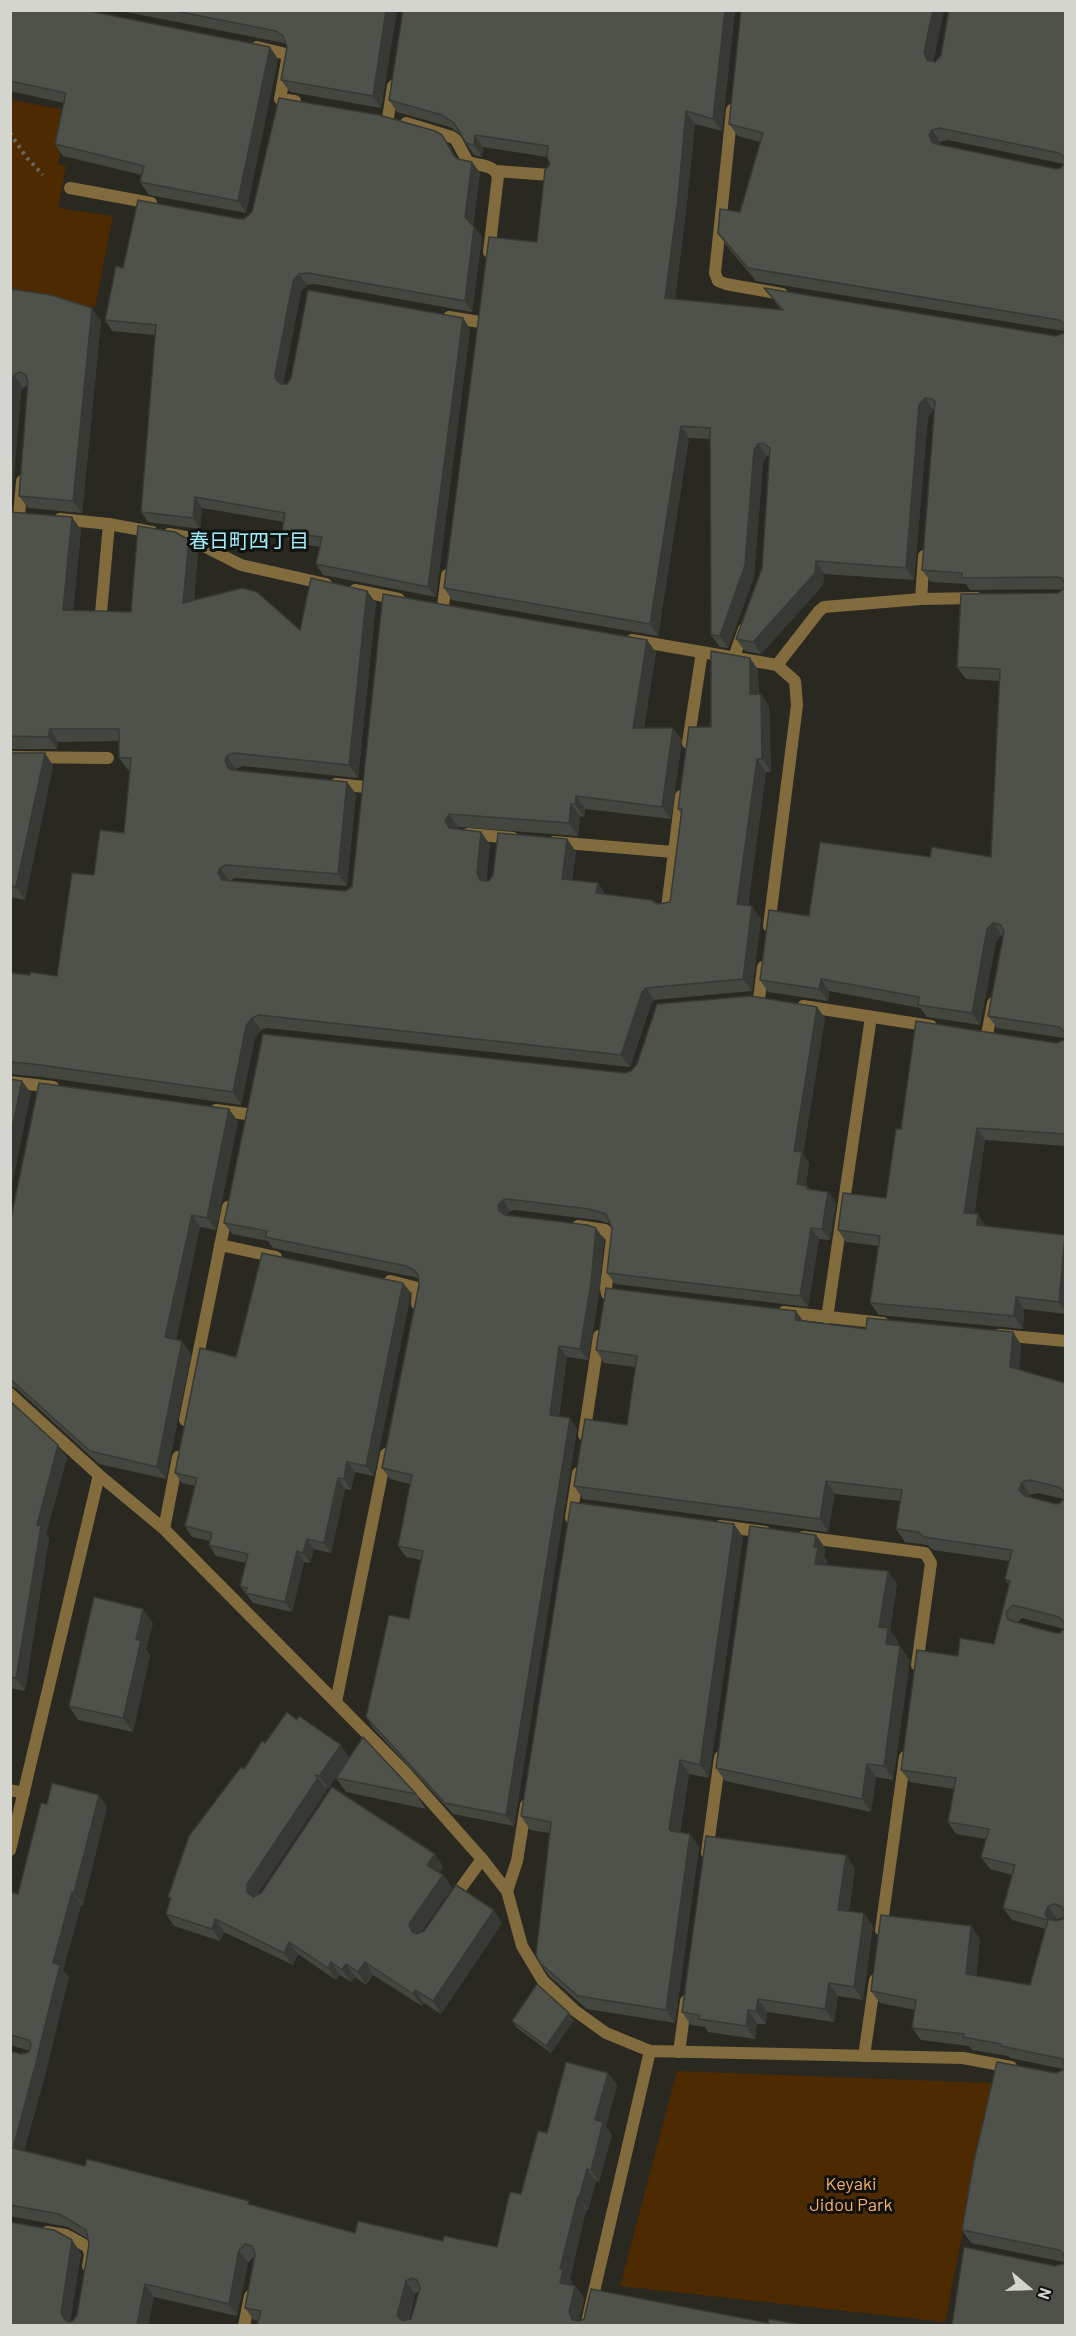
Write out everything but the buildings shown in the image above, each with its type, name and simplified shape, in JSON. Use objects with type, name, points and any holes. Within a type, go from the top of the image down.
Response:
[{"type":"street","points":[[247,45],[282,51],[286,54],[288,60],[279,104],[312,105]]},
{"type":"street","points":[[395,75],[382,118],[446,134],[456,140],[468,162],[493,168],[496,171],[550,175]]},
{"type":"street","points":[[734,94],[715,273],[718,281],[726,284],[796,296]]},
{"type":"street","points":[[487,266],[498,176],[496,171]]},
{"type":"street","points":[[70,188],[161,205]]},
{"type":"street","points":[[436,314],[480,322]]},
{"type":"street","points":[[20,516],[22,471]]},
{"type":"street","points":[[52,519],[109,524],[186,537],[241,565],[385,603],[408,601]]},
{"type":"street","points":[[101,613],[109,524]]},
{"type":"street","points":[[921,599],[926,542]]},
{"type":"street","points":[[443,606],[449,560]]},
{"type":"street","points":[[777,665],[824,607],[921,599],[988,598]]},
{"type":"street","points":[[734,657],[750,612]]},
{"type":"street","points":[[621,638],[777,665],[795,681],[797,705],[760,1000]]},
{"type":"street","points":[[686,758],[702,652]]},
{"type":"street","points":[[10,757],[108,758]]},
{"type":"street","points":[[667,908],[683,781]]},
{"type":"street","points":[[320,782],[365,787]]},
{"type":"street","points":[[462,834],[499,842],[522,839]]},
{"type":"street","points":[[545,841],[673,852]]},
{"type":"street","points":[[987,1035],[995,989]]},
{"type":"street","points":[[793,1004],[940,1028]]},
{"type":"street","points":[[827,1318],[871,1017]]},
{"type":"street","points":[[10,1082],[40,1091],[64,1089]]},
{"type":"street","points":[[201,1108],[247,1114]]},
{"type":"street","points":[[184,1427],[231,1191]]},
{"type":"street","points":[[561,1224],[596,1228],[609,1232],[612,1238],[607,1294],[581,1454],[579,1507],[569,1529]]},
{"type":"street","points":[[220,1245],[288,1260]]},
{"type":"street","points":[[378,1278],[418,1288],[419,1294],[414,1317]]},
{"type":"street","points":[[607,1294],[625,1293]]},
{"type":"street","points":[[767,1311],[896,1324]]},
{"type":"street","points":[[988,1334],[1065,1341]]},
{"type":"street","points":[[10,1394],[99,1475],[164,1529],[336,1702],[368,1743],[482,1859],[507,1891],[522,1946],[543,1981],[574,2010],[606,2033],[650,2051],[963,2058],[1020,2069]]},
{"type":"street","points":[[336,1702],[388,1446]]},
{"type":"street","points":[[164,1529],[179,1450]]},
{"type":"street","points":[[10,1850],[99,1475]]},
{"type":"street","points":[[707,1524],[751,1536],[781,1534],[925,1553],[931,1563],[915,1681]]},
{"type":"street","points":[[880,1939],[907,1739]]},
{"type":"street","points":[[706,1862],[722,1744]]},
{"type":"street","points":[[10,1790],[24,1793]]},
{"type":"street","points":[[507,1891],[517,1860],[528,1790]]},
{"type":"street","points":[[445,1911],[482,1859]]},
{"type":"street","points":[[864,2056],[877,1962]]},
{"type":"street","points":[[679,2052],[687,1993]]},
{"type":"street","points":[[586,2325],[650,2051]]},
{"type":"street","points":[[33,2229],[66,2235],[88,2247],[90,2255],[86,2278]]},
{"type":"street","points":[[244,2325],[252,2285]]},
{"type":"path","points":[[10,133],[26,157],[46,178],[54,185],[70,188]]},
{"type":"green space","points":[[10,100],[67,110],[58,164],[66,166],[58,208],[113,216],[95,307],[11,293]]},
{"type":"green space","name":"Keyaki Jidou Park","points":[[677,2071],[992,2083],[945,2322],[620,2286]]},
{"type":"district","name":"春日町四丁目","points":[[249,541]]}]
